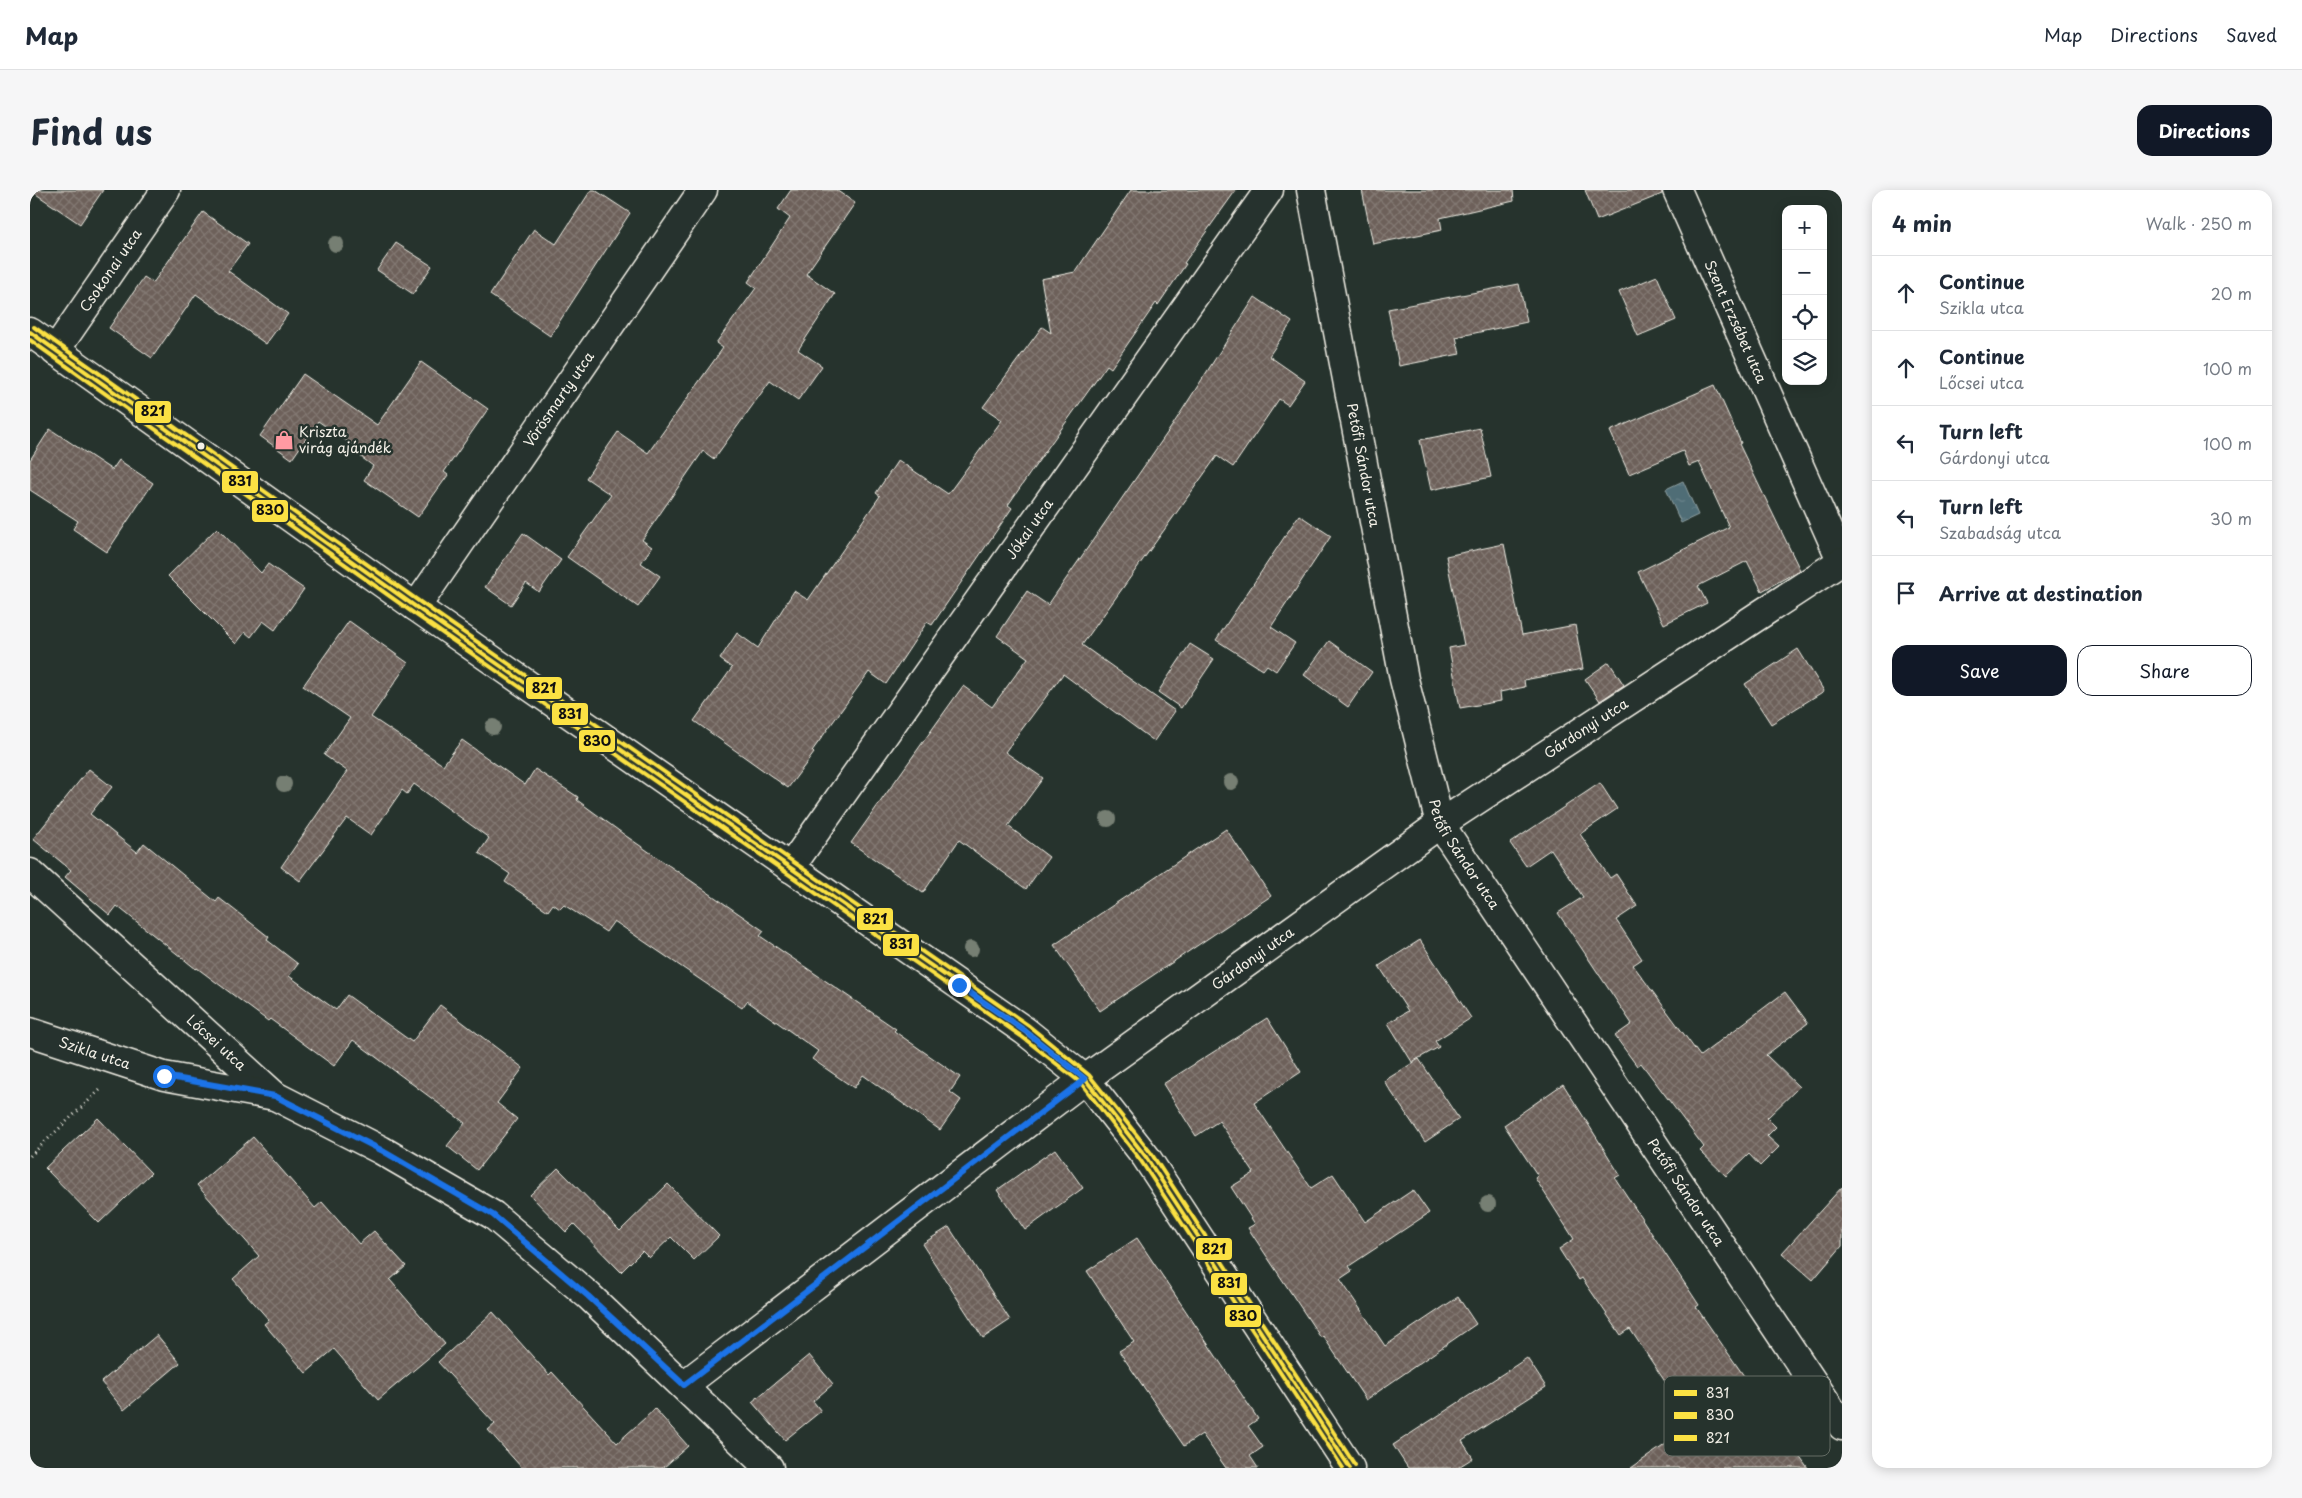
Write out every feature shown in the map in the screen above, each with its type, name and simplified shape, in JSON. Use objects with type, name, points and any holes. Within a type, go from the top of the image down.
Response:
[{"type":"street","name":"Csokonai utca","points":[[55,351],[166,190]]},
{"type":"street","name":"Vörösmarty utca","points":[[416,607],[703,190]]},
{"type":"street","name":"Jókai utca","points":[[790,868],[1269,190]]},
{"type":"street","name":"Petőfi Sándor utca","points":[[1311,190],[1404,678],[1440,824],[1809,1376]]},
{"type":"street","name":"Szent Erzsébet utca","points":[[1677,190],[1842,562]]},
{"type":"street","points":[[30,332],[416,607],[1025,1031],[1085,1079],[1146,1157],[1350,1468]]},
{"type":"street","name":"Gárdonyi utca","points":[[684,1385],[1085,1079],[1440,824],[1842,562]]},
{"type":"street","name":"Lőcsei utca","points":[[30,874],[275,1096],[381,1150],[493,1215],[588,1296],[684,1385],[769,1468]]},
{"type":"street","name":"Szikla utca","points":[[30,1032],[164,1076],[275,1096]]},
{"type":"street","name":"Petőfi Sándor utca","points":[[1830,1408],[1842,1426]]},
{"type":"path","points":[[30,1156],[127,1064]]},
{"type":"water","points":[[1683,481],[1698,515],[1681,523],[1666,489]]},
{"type":"building","points":[[30,190],[103,190],[80,224]]},
{"type":"building","points":[[591,190],[595,190],[630,213],[550,336],[490,295],[534,229],[556,244]]},
{"type":"building","points":[[791,190],[836,190],[855,203],[806,274],[835,294],[798,350],[822,366],[798,400],[770,381],[714,459],[703,451],[642,540],[652,547],[641,563],[660,576],[638,607],[567,557],[611,495],[586,478],[618,432],[648,453],[723,348],[716,343],[756,288],[748,282],[790,218],[778,209]]},
{"type":"building","points":[[1131,190],[1236,190],[1184,263],[1186,264],[1158,305],[1156,303],[1111,368],[1107,365],[1049,446],[1008,505],[1012,508],[932,625],[927,622],[886,684],[869,672],[812,751],[814,753],[788,788],[694,721],[732,668],[720,659],[737,633],[758,648],[794,591],[808,600],[880,496],[876,493],[898,460],[948,494],[1002,420],[983,407],[1042,327],[1051,333],[1041,279],[1075,272]]},
{"type":"building","points":[[1362,190],[1513,190],[1514,201],[1440,218],[1442,230],[1373,244]]},
{"type":"building","points":[[1585,190],[1662,190],[1662,194],[1597,220]]},
{"type":"building","points":[[203,212],[248,244],[228,271],[288,314],[266,344],[196,294],[152,358],[109,328],[144,277],[153,283]]},
{"type":"building","points":[[396,243],[432,266],[413,294],[377,270]]},
{"type":"building","points":[[1657,276],[1676,320],[1638,336],[1619,292]]},
{"type":"building","points":[[1519,284],[1527,322],[1456,337],[1460,354],[1399,366],[1388,309]]},
{"type":"building","points":[[1255,297],[1292,322],[1269,356],[1305,381],[1288,405],[1279,399],[1233,467],[1217,456],[1082,645],[1175,711],[1154,741],[1063,674],[1005,752],[1043,778],[1008,826],[1049,857],[1026,889],[959,840],[923,893],[851,843],[963,686],[992,707],[1028,658],[997,636],[1027,591],[1048,605],[1172,426]]},
{"type":"building","points":[[421,362],[488,409],[444,472],[448,475],[418,517],[364,480],[373,466],[361,457],[364,453],[318,421],[292,459],[260,436],[303,374],[377,425]]},
{"type":"building","points":[[1715,385],[1741,443],[1739,444],[1800,570],[1762,591],[1747,561],[1698,586],[1707,603],[1664,624],[1638,572],[1729,527],[1699,462],[1689,466],[1683,451],[1629,474],[1610,431]]},
{"type":"building","points":[[1480,428],[1491,477],[1431,490],[1420,440]]},
{"type":"building","points":[[50,429],[112,470],[119,460],[153,483],[107,552],[73,529],[78,521],[30,490],[30,460]]},
{"type":"building","points":[[1299,515],[1331,536],[1271,627],[1295,643],[1276,671],[1267,665],[1263,670],[1216,640]]},
{"type":"building","points":[[217,528],[261,573],[268,564],[304,589],[275,630],[263,621],[251,637],[245,632],[236,644],[168,576]]},
{"type":"building","points":[[523,533],[561,560],[539,592],[526,583],[511,605],[485,587]]},
{"type":"building","points":[[1504,544],[1522,635],[1575,625],[1583,669],[1524,680],[1525,687],[1500,692],[1501,701],[1460,708],[1449,648],[1464,645],[1446,556]]},
{"type":"building","points":[[349,621],[408,663],[371,717],[443,765],[462,740],[525,785],[535,769],[578,797],[577,800],[626,836],[764,931],[760,936],[896,1029],[894,1031],[960,1077],[950,1092],[961,1100],[940,1130],[863,1075],[854,1088],[812,1059],[818,1051],[747,1001],[742,1008],[614,921],[606,932],[564,905],[560,909],[553,904],[548,911],[505,882],[510,874],[479,853],[489,838],[414,784],[407,794],[402,790],[371,835],[347,818],[300,881],[281,867],[347,771],[324,755],[350,718],[303,686]]},
{"type":"building","points":[[1329,641],[1372,672],[1348,707],[1304,675]]},
{"type":"building","points":[[1190,644],[1214,659],[1181,708],[1158,692]]},
{"type":"building","points":[[1798,649],[1824,691],[1771,724],[1745,684]]},
{"type":"building","points":[[1609,662],[1624,685],[1600,701],[1585,679]]},
{"type":"building","points":[[89,769],[112,787],[90,814],[137,852],[144,843],[216,902],[219,898],[269,937],[267,940],[298,964],[289,976],[336,1010],[347,995],[412,1042],[440,1005],[523,1068],[497,1103],[517,1119],[477,1170],[447,1146],[465,1123],[353,1040],[334,1066],[270,1019],[268,1021],[196,969],[117,906],[110,915],[65,877],[71,870],[33,839]]},
{"type":"building","points":[[1600,783],[1617,809],[1580,834],[1610,878],[1616,874],[1637,906],[1616,920],[1642,959],[1633,965],[1700,1056],[1785,992],[1808,1023],[1766,1055],[1799,1087],[1767,1118],[1776,1127],[1767,1136],[1779,1147],[1760,1166],[1749,1154],[1726,1176],[1700,1151],[1704,1147],[1641,1063],[1637,1066],[1615,1036],[1632,1024],[1558,913],[1583,897],[1551,849],[1526,866],[1510,843]]},
{"type":"building","points":[[1226,829],[1271,896],[1100,1011],[1054,945]]},
{"type":"building","points":[[1420,940],[1471,1018],[1435,1041],[1439,1047],[1412,1062],[1388,1023],[1408,1011],[1379,966]]},
{"type":"building","points":[[1267,1018],[1301,1072],[1254,1103],[1311,1188],[1333,1174],[1365,1222],[1413,1190],[1429,1213],[1349,1266],[1352,1271],[1340,1279],[1385,1346],[1458,1297],[1476,1324],[1366,1400],[1323,1336],[1321,1338],[1248,1228],[1255,1224],[1231,1187],[1254,1173],[1219,1121],[1196,1136],[1163,1084]]},
{"type":"building","points":[[1419,1059],[1459,1119],[1425,1142],[1384,1081]]},
{"type":"building","points":[[1563,1084],[1620,1175],[1615,1178],[1699,1305],[1696,1307],[1744,1376],[1664,1376],[1664,1380],[1630,1329],[1621,1335],[1582,1278],[1579,1280],[1559,1249],[1574,1239],[1535,1178],[1538,1176],[1504,1125]]},
{"type":"building","points":[[98,1118],[151,1173],[99,1223],[45,1168]]},
{"type":"building","points":[[253,1137],[315,1208],[322,1202],[359,1244],[374,1231],[406,1266],[390,1280],[445,1344],[378,1400],[334,1349],[306,1373],[264,1324],[269,1320],[233,1279],[259,1256],[197,1185]]},
{"type":"building","points":[[1055,1149],[1083,1188],[1025,1230],[997,1190]]},
{"type":"building","points":[[558,1168],[620,1231],[668,1184],[719,1236],[694,1260],[671,1237],[649,1258],[642,1251],[621,1272],[574,1224],[566,1232],[530,1195]]},
{"type":"building","points":[[1842,1187],[1842,1246],[1813,1280],[1782,1253]]},
{"type":"building","points":[[949,1227],[1010,1320],[983,1338],[922,1244]]},
{"type":"building","points":[[1137,1238],[1258,1419],[1248,1426],[1263,1447],[1250,1456],[1258,1468],[1226,1468],[1202,1434],[1184,1446],[1119,1351],[1134,1342],[1087,1271]]},
{"type":"building","points":[[493,1312],[549,1375],[552,1372],[617,1443],[655,1409],[688,1446],[663,1468],[522,1468],[488,1430],[495,1424],[438,1362]]},
{"type":"building","points":[[157,1335],[180,1363],[124,1410],[101,1382]]},
{"type":"building","points":[[809,1355],[833,1384],[813,1401],[821,1411],[785,1440],[752,1402]]},
{"type":"building","points":[[1527,1358],[1546,1387],[1462,1441],[1473,1458],[1457,1468],[1408,1468],[1393,1445]]},
{"type":"building","points":[[1664,1445],[1664,1456],[1800,1456],[1808,1468],[1631,1468]]},
{"type":"transit line","name":"821","points":[[34,327],[420,602],[1029,1026],[1089,1075],[1151,1153],[1355,1465]]},
{"type":"transit line","name":"831","points":[[30,332],[416,607],[1025,1031],[1085,1079],[1146,1157],[1350,1468]]},
{"type":"transit line","name":"830","points":[[30,340],[412,612],[1021,1036],[1081,1083],[1141,1161],[1343,1468]]},
{"type":"place","name":"Kriszta virág ajándék","points":[[284,440]]},
{"type":"route","points":[[164,1076],[275,1096],[381,1150],[493,1215],[588,1296],[684,1385],[1085,1079],[1025,1031],[959,985]]}]
